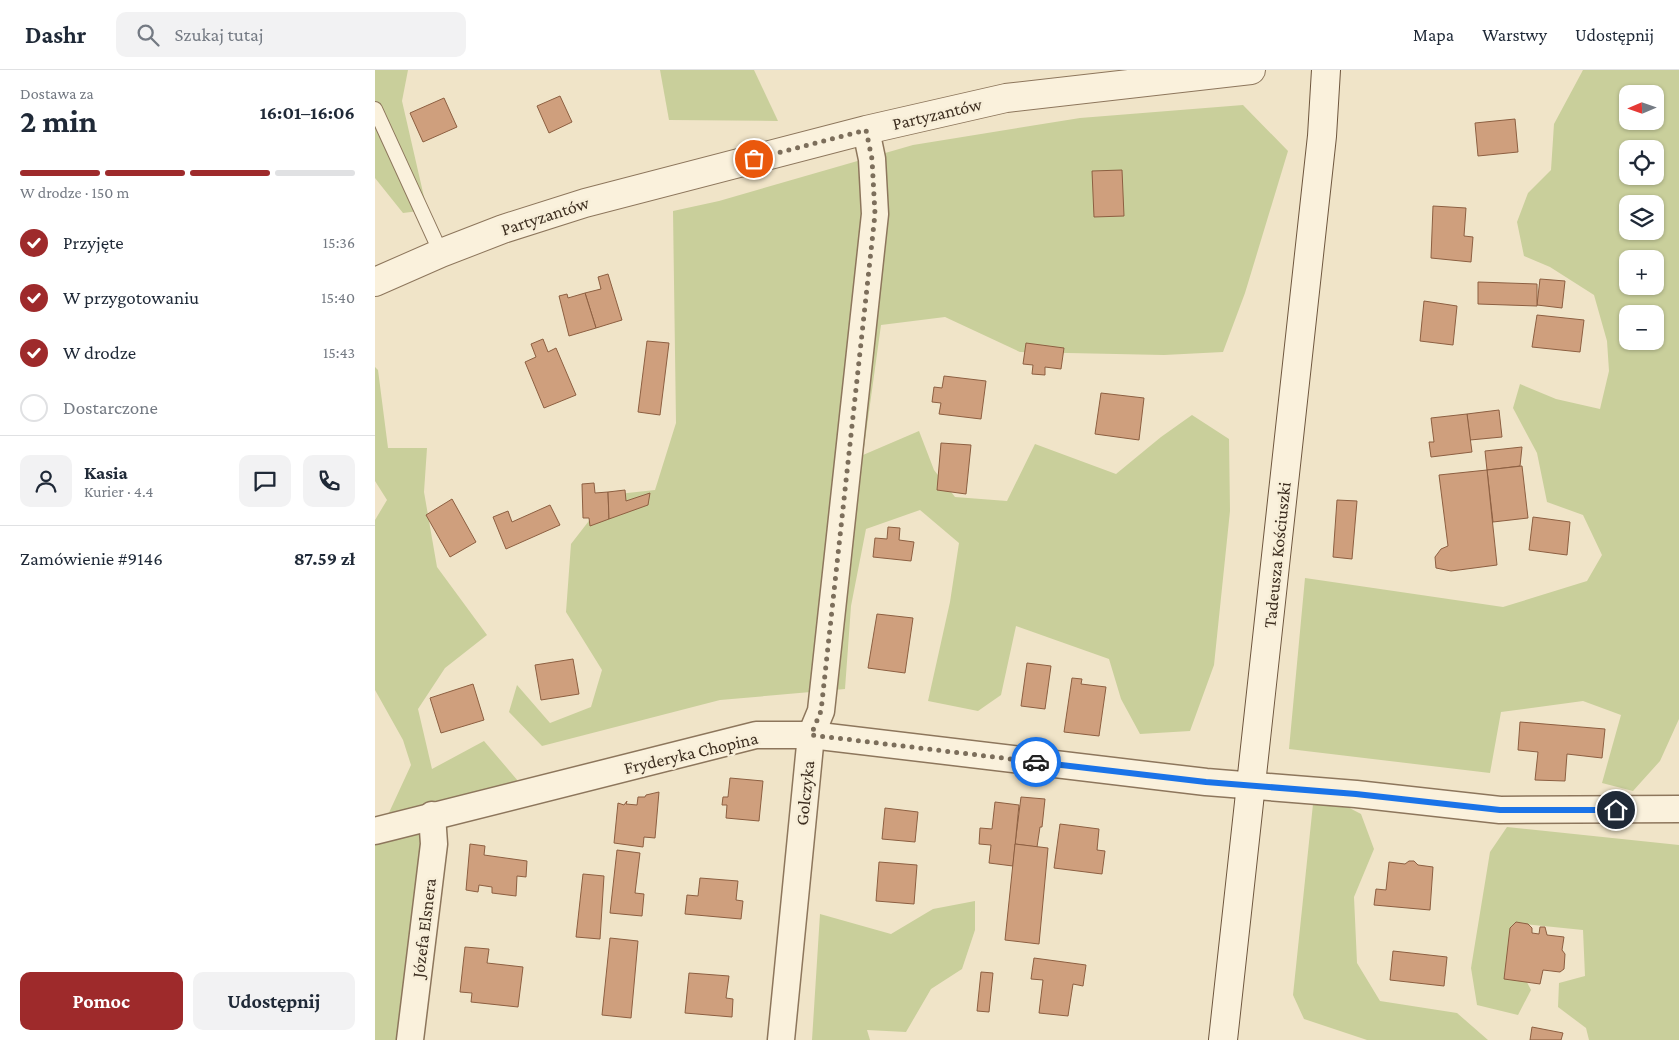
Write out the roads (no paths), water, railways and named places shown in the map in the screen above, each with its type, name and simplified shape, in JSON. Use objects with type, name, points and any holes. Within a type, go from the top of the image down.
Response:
[{"type":"main road","name":"Partyzantów","points":[[375,282],[441,253],[503,229],[585,203],[866,130],[1006,98],[1251,70]]},
{"type":"main road","name":"Tadeusza Kościuszki","points":[[1223,1040],[1323,136],[1326,70]]},
{"type":"street","name":"Golczyka","points":[[781,1040],[811,735],[821,711],[875,214],[872,159],[866,130]]},
{"type":"street","name":"Fryderyka Chopina","points":[[375,831],[432,815],[757,735],[811,735],[1252,787],[1356,794],[1500,810],[1679,809]]},
{"type":"street","name":"Józefa Elsnera","points":[[410,1040],[434,844],[432,815]]},
{"type":"lane","points":[[375,109],[441,253]]}]
